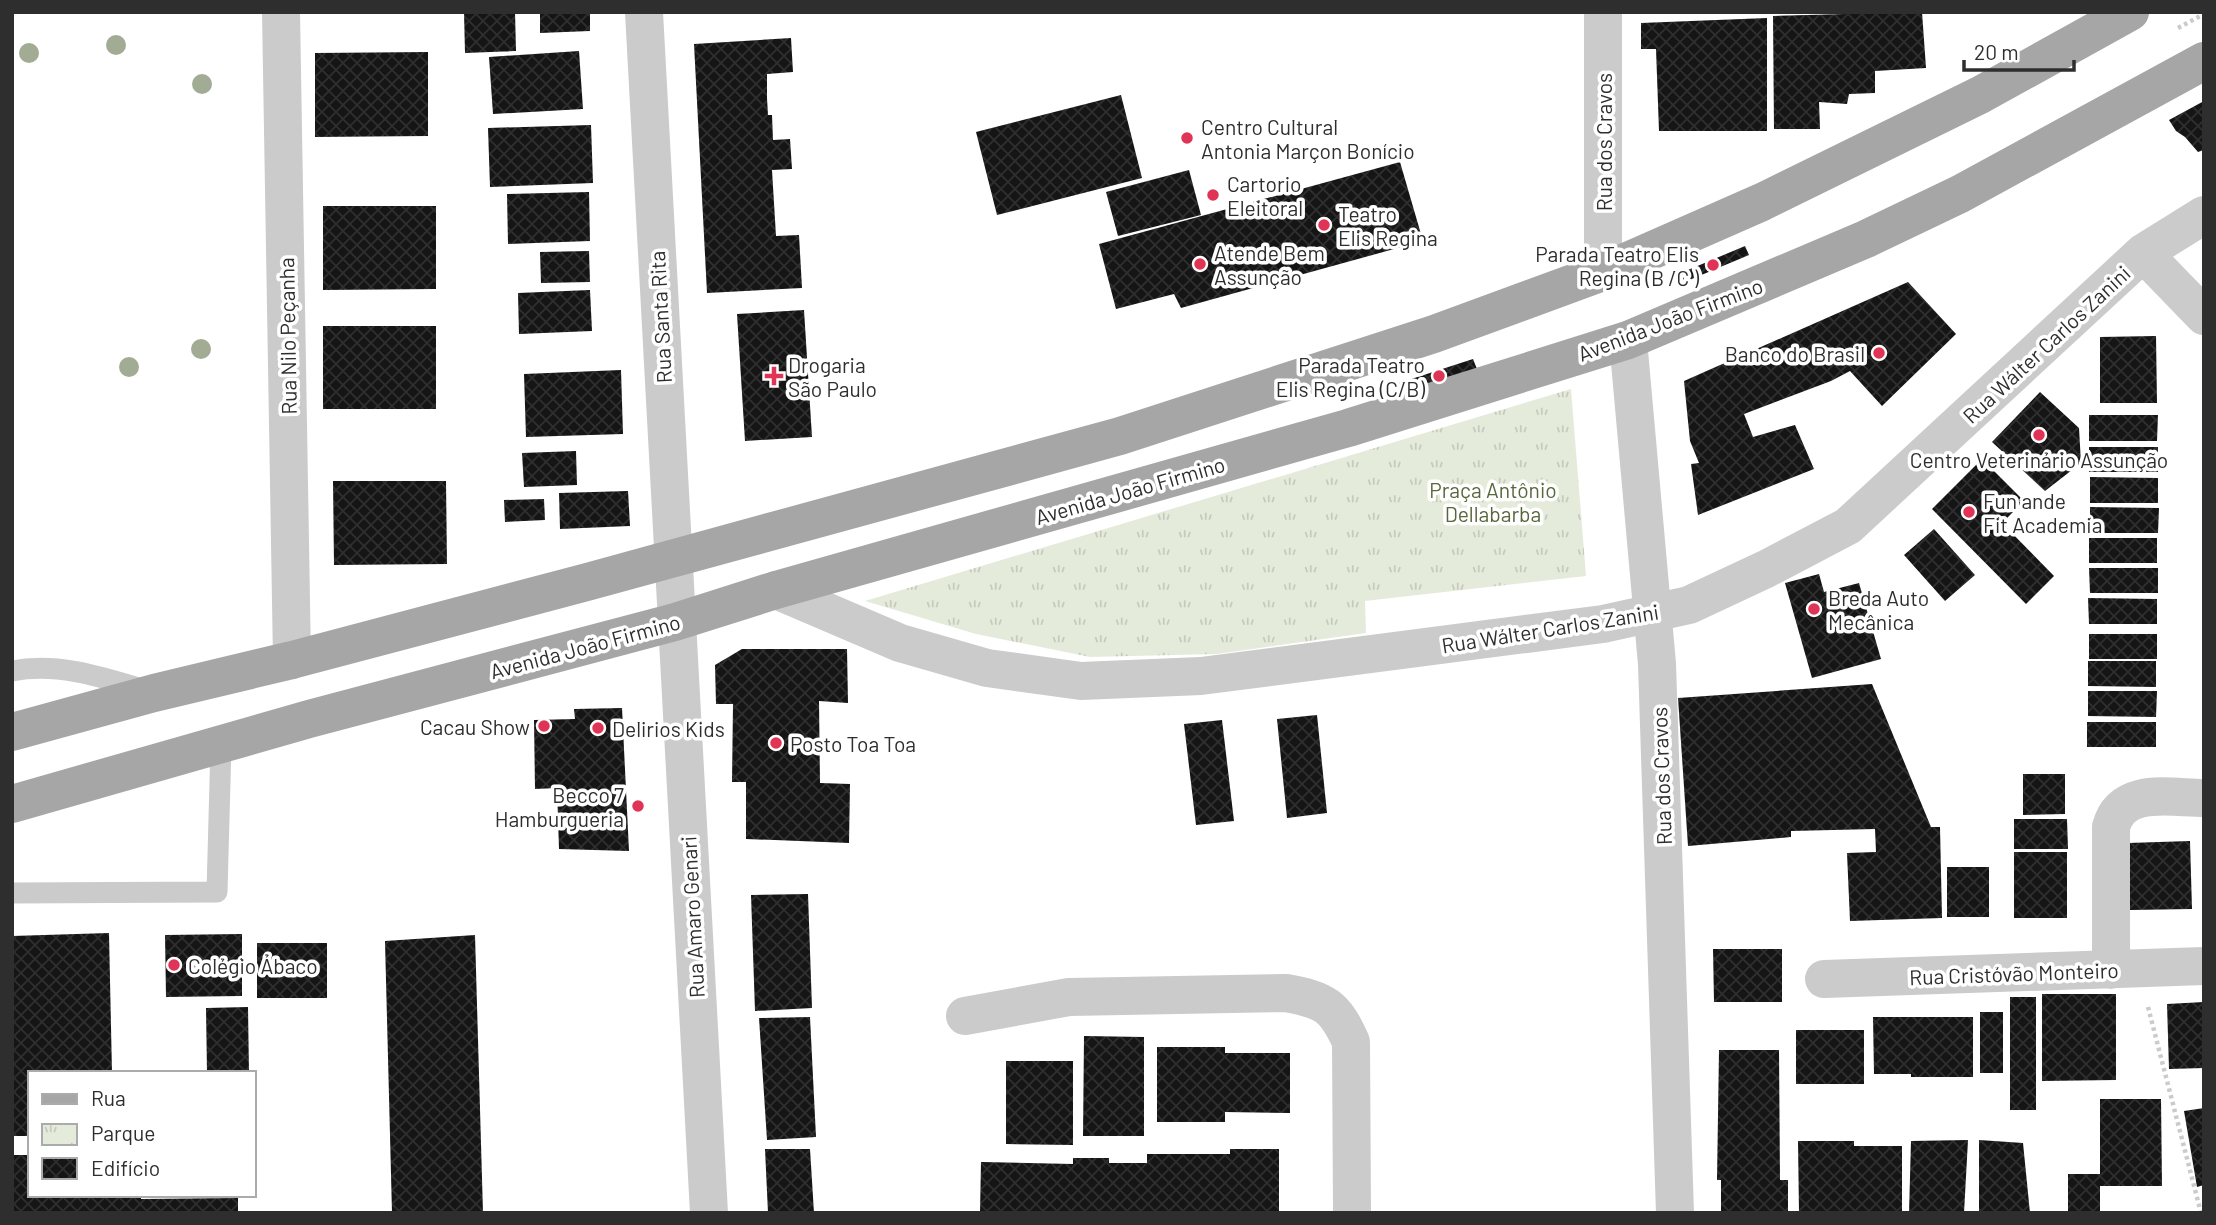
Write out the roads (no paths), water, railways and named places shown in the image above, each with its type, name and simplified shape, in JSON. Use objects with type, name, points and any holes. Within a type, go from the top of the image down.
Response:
[{"type":"main road","points":[[12,732],[673,559],[1158,425],[1434,334],[1603,272],[1762,202],[1980,95],[2130,12]]},
{"type":"main road","name":"Avenida João Firmino","points":[[12,804],[309,719],[676,622],[776,590],[1348,428],[1628,340],[1878,234],[1972,187],[2204,61]]},
{"type":"street","name":"Rua Nilo Peçanha","points":[[281,12],[292,660]]},
{"type":"street","name":"Rua Santa Rita","points":[[644,12],[676,622]]},
{"type":"street","name":"Rua dos Cravos","points":[[1603,12],[1603,272]]},
{"type":"street","name":"Rua Wálter Carlos Zanini","points":[[776,590],[900,643],[986,668],[1081,681],[1201,676],[1603,624],[1689,606],[1848,526],[2143,253],[2204,215]]},
{"type":"street","points":[[2143,253],[2204,316]]},
{"type":"street","name":"Rua dos Cravos","points":[[1628,340],[1658,692],[1675,1213]]},
{"type":"street","name":"Rua Amaro Genari","points":[[676,622],[709,1213]]},
{"type":"street","points":[[2125,969],[2111,827],[2114,814],[2123,804],[2138,797],[2204,798]]},
{"type":"street","name":"Rua Cristóvão Monteiro","points":[[1824,979],[2204,966]]},
{"type":"street","points":[[965,1016],[1069,997],[1286,993],[1315,998],[1340,1017],[1351,1042],[1352,1213]]},
{"type":"lane","points":[[12,671],[33,667],[90,673],[154,693]]},
{"type":"lane","points":[[12,893],[217,892],[221,745]]},
{"type":"place","name":"Centro Cultural Antonia Marçon Bonício","points":[[1187,138]]},
{"type":"place","name":"Cartorio Eleitoral","points":[[1213,195]]},
{"type":"place","name":"Teatro Elis Regina","points":[[1324,225]]},
{"type":"place","name":"Atende Bem Assunção","points":[[1200,264]]},
{"type":"place","name":"Parada Teatro Elis Regina (B /C )","points":[[1713,265]]},
{"type":"place","name":"Banco do Brasil","points":[[1879,353]]},
{"type":"place","name":"Drogaria São Paulo","points":[[774,376]]},
{"type":"place","name":"Parada Teatro Elis Regina (C/B)","points":[[1439,376]]},
{"type":"place","name":"Centro Veterinário Assunção","points":[[2039,435]]},
{"type":"place","name":"Fun ande Fit Academia","points":[[1969,512]]},
{"type":"place","name":"Breda Auto Mecânica","points":[[1814,609]]},
{"type":"place","name":"Cacau Show","points":[[544,726]]},
{"type":"place","name":"Delirios Kids","points":[[598,728]]},
{"type":"place","name":"Posto Toa Toa","points":[[776,743]]},
{"type":"place","name":"Becco 7 Hamburgueria","points":[[638,806]]},
{"type":"place","name":"Colégio Ábaco","points":[[174,965]]},
{"type":"park label","name":"Praça Antônio Dellabarba","points":[[1493,501]]}]
